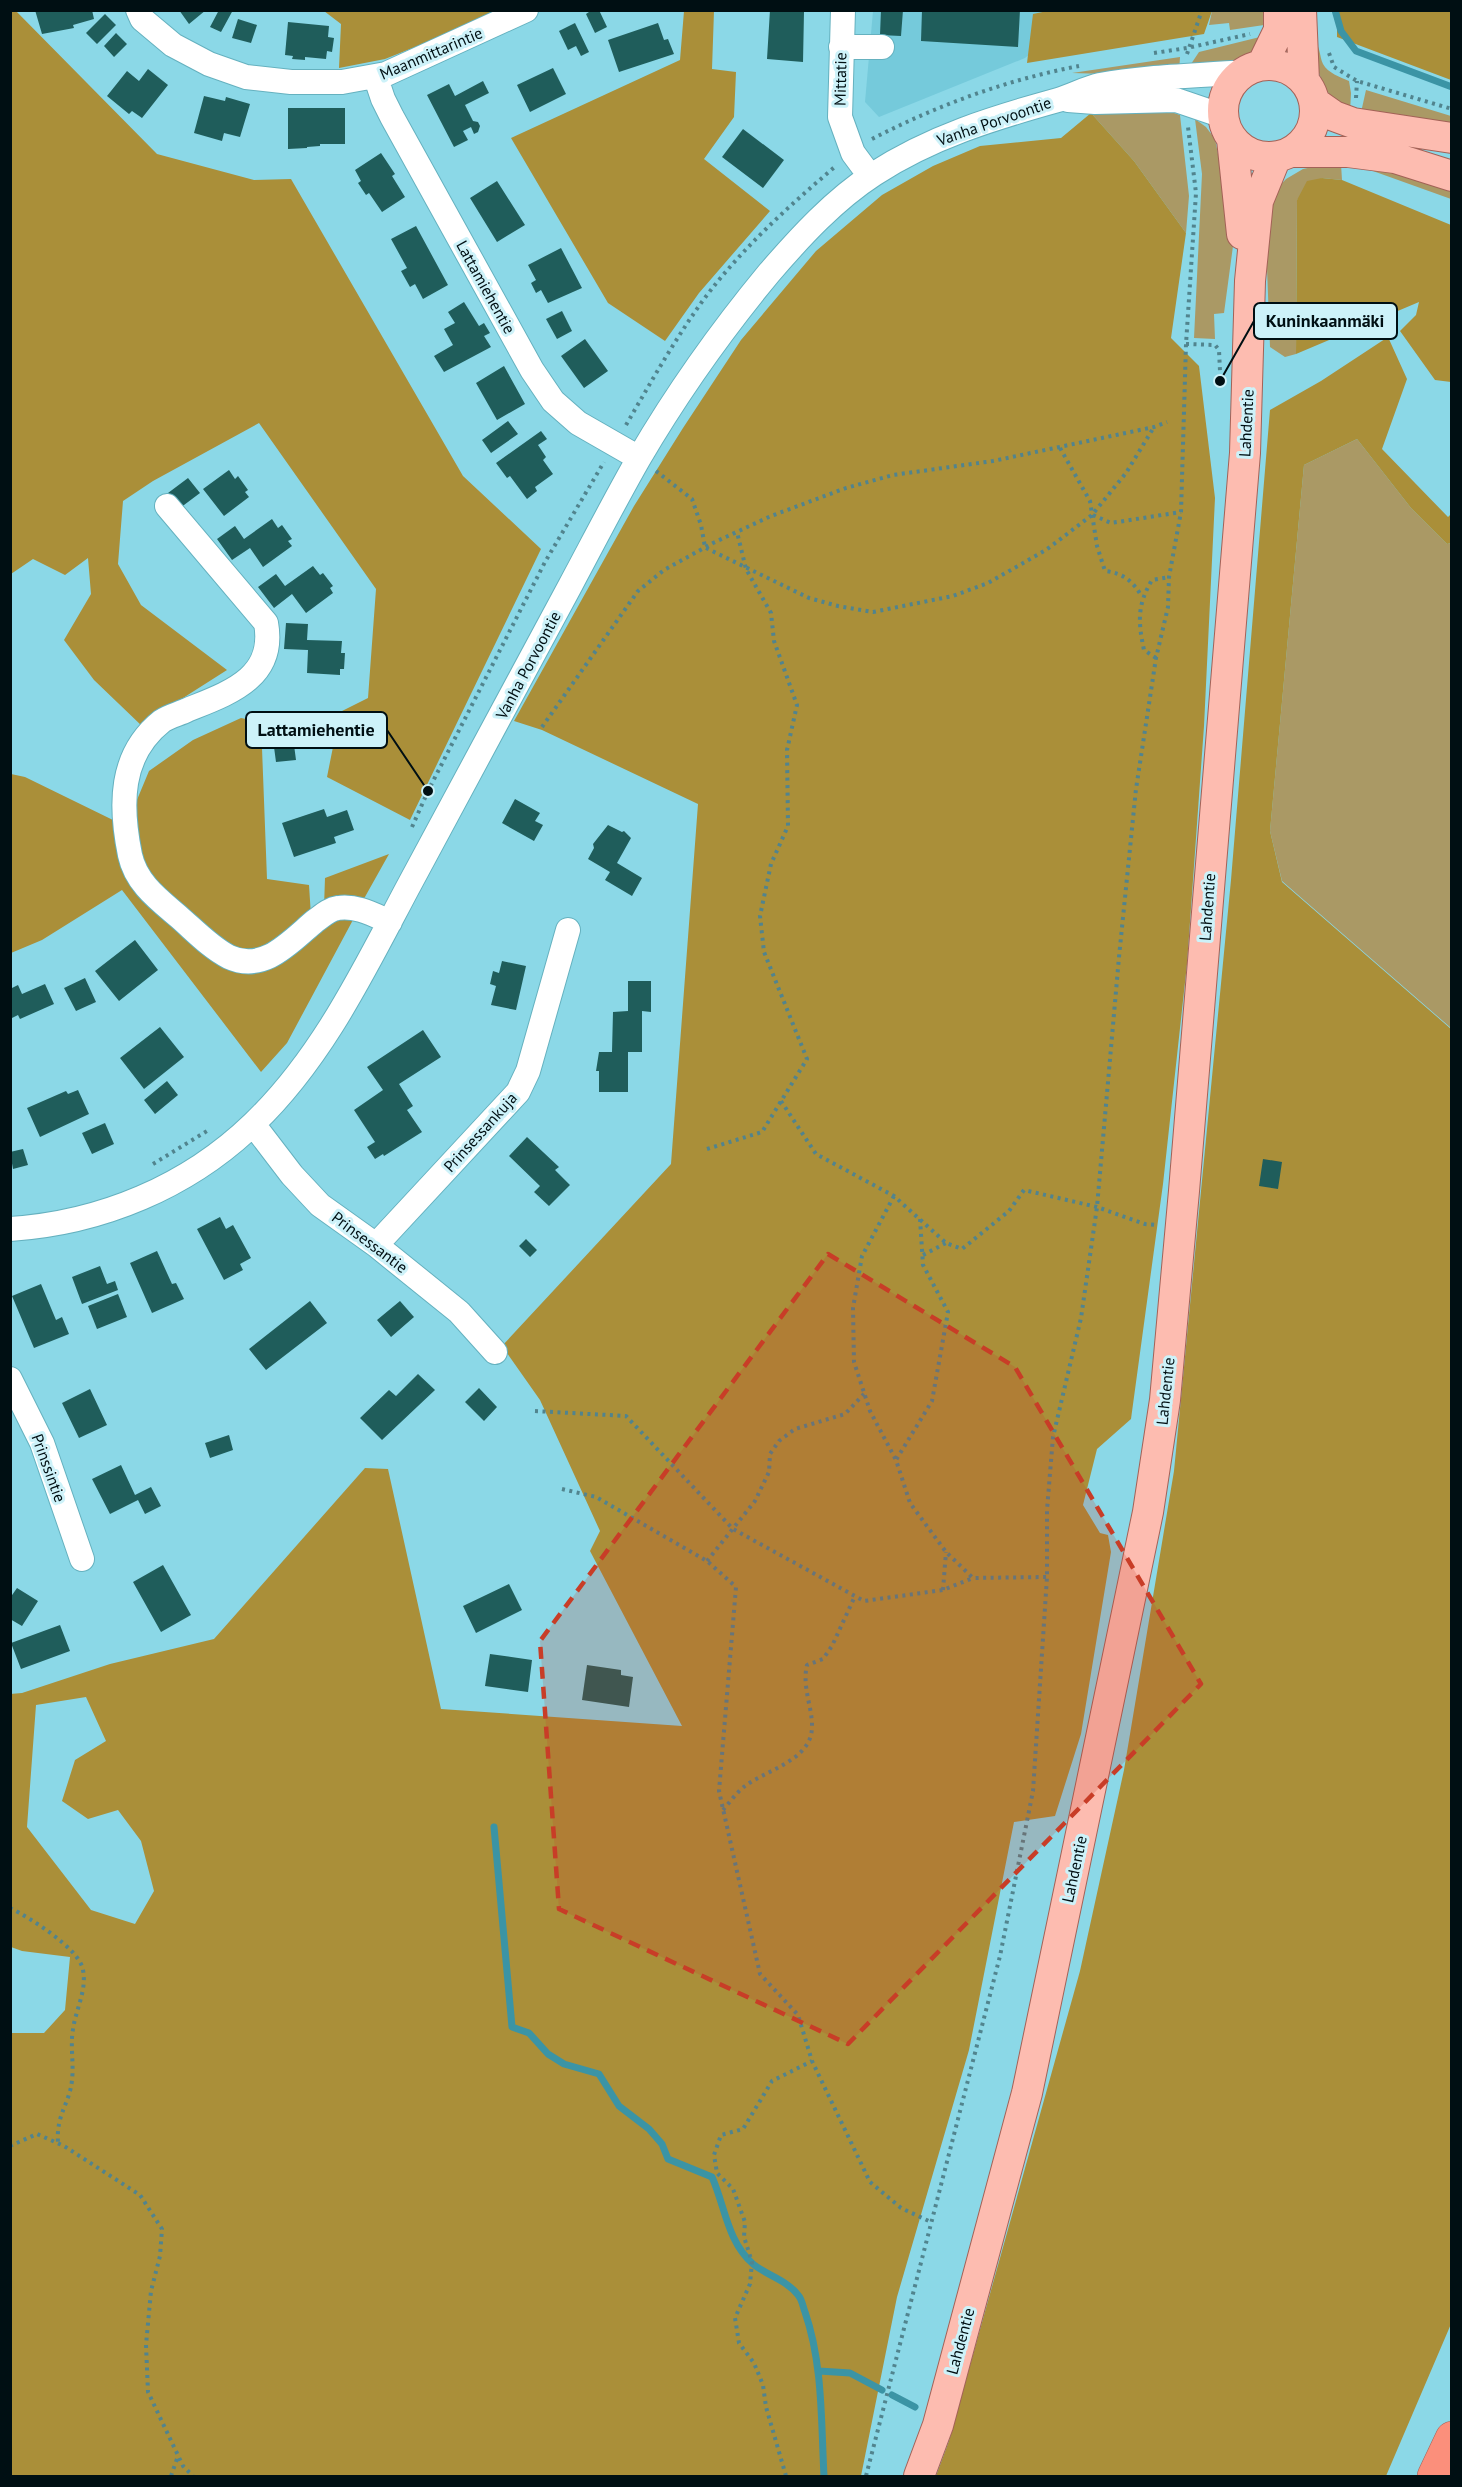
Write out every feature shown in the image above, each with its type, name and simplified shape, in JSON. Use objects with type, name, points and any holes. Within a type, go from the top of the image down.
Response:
[{"type":"highway","points":[[1434,2476],[1452,2438]]},
{"type":"main road","points":[[1279,10],[1279,30],[1253,68],[1230,85],[1224,101],[1227,127],[1244,150],[1260,157],[1348,152],[1395,158],[1452,176]]},
{"type":"main road","points":[[1283,155],[1305,141],[1315,116],[1309,92],[1301,10]]},
{"type":"main road","points":[[1253,68],[1277,66],[1293,72],[1309,92],[1334,116],[1353,123],[1452,138]]},
{"type":"main road","name":"Lahdentie","points":[[1227,127],[1250,281]]},
{"type":"main road","name":"Lahdentie","points":[[919,2476],[944,2402],[1027,2093],[1148,1512],[1165,1400],[1181,1226],[1245,453],[1250,281],[1258,201],[1283,155]]},
{"type":"street","name":"Maanmittarintie","points":[[138,10],[142,19],[173,45],[209,64],[246,76],[302,82],[342,82],[376,78],[526,10]]},
{"type":"street","name":"Mittatie","points":[[843,10],[840,117],[853,153],[870,176]]},
{"type":"street","points":[[841,47],[882,47]]},
{"type":"street","name":"Vanha Porvoontie","points":[[10,1229],[80,1220],[123,1207],[165,1187],[212,1159],[254,1124],[286,1087],[326,1036],[390,922],[639,458],[729,321],[804,232],[870,176],[920,147],[968,126],[1097,86],[1253,68]]},
{"type":"street","name":"Lattamiehentie","points":[[376,78],[392,117],[532,370],[553,401],[578,423],[639,458]]},
{"type":"street","name":"Vanha Porvoontie","points":[[1060,99],[1095,102],[1176,100],[1185,102],[1227,127]]},
{"type":"street","points":[[167,506],[266,623],[269,639],[267,653],[261,667],[248,679],[224,695],[164,719],[139,747],[127,776],[123,799],[130,858],[141,882],[208,942],[227,956],[238,960],[262,961],[272,956],[324,914],[335,908],[347,907],[368,912],[390,922]]},
{"type":"street","name":"Prinsessankuja","points":[[376,1245],[518,1092],[528,1071],[568,930]]},
{"type":"street","name":"Prinsessantie","points":[[254,1124],[292,1175],[320,1205],[376,1245],[459,1312],[495,1352]]},
{"type":"street","name":"Prinssintie","points":[[10,1379],[42,1443],[82,1559]]},
{"type":"path","points":[[1185,62],[1187,48],[1202,10]]},
{"type":"path","points":[[1187,48],[1256,32]]},
{"type":"path","points":[[1328,47],[1334,67],[1357,81],[1452,109]]},
{"type":"path","points":[[866,2476],[1000,1956],[1033,1791],[1047,1577],[1047,1510],[1053,1437],[1081,1318],[1097,1207],[1135,801],[1156,658],[1168,607],[1169,577],[1181,512],[1186,344],[1196,193],[1188,125]]},
{"type":"path","points":[[622,431],[680,333],[706,297],[741,255],[787,207],[841,162]]},
{"type":"path","points":[[1186,344],[1215,345],[1219,350],[1220,381]]},
{"type":"path","points":[[542,727],[638,591],[664,570],[705,547],[771,516],[846,488],[893,475],[993,461],[1060,448],[1167,422]]},
{"type":"path","points":[[705,547],[809,598],[873,612],[888,611],[953,596],[988,583],[1046,550],[1092,515],[1126,473],[1154,426]]},
{"type":"path","points":[[1060,448],[1090,501],[1105,571],[1118,572],[1135,585],[1142,597]]},
{"type":"path","points":[[411,832],[428,791],[545,562],[610,452]]},
{"type":"path","points":[[639,458],[692,499],[701,525],[705,547]]},
{"type":"path","points":[[1092,515],[1111,523],[1181,512]]},
{"type":"path","points":[[706,1149],[762,1132],[807,1059],[764,952],[760,916],[771,864],[788,826],[787,750],[797,705],[774,641],[771,613],[746,569],[737,532]]},
{"type":"path","points":[[1156,658],[1144,650],[1140,631],[1142,597],[1152,580],[1169,577]]},
{"type":"path","points":[[781,1101],[816,1154],[894,1196],[946,1243],[962,1249],[1009,1211],[1024,1190],[1097,1207],[1145,1224],[1181,1226]]},
{"type":"path","points":[[153,1164],[213,1127]]},
{"type":"path","points":[[894,1196],[862,1256],[853,1308],[854,1362],[870,1411],[896,1460],[910,1503],[946,1552],[973,1578]]},
{"type":"path","points":[[896,1460],[932,1401],[948,1312],[923,1265],[920,1218]]},
{"type":"path","points":[[923,1255],[946,1243]]},
{"type":"path","points":[[707,1561],[755,1501],[769,1472],[770,1454],[779,1441],[795,1429],[845,1414],[865,1394]]},
{"type":"path","points":[[535,1411],[626,1416],[733,1529],[864,1601],[943,1590],[973,1578],[1047,1577]]},
{"type":"path","points":[[562,1489],[596,1497],[707,1561],[736,1587],[718,1791],[760,1974],[798,2015],[812,2061],[870,2182],[901,2208],[931,2223]]},
{"type":"path","points":[[943,1590],[946,1552]]},
{"type":"path","points":[[723,1810],[744,1786],[786,1763],[802,1750],[811,1735],[804,1678],[807,1665],[823,1659],[832,1646],[855,1596]]},
{"type":"path","points":[[10,1908],[51,1933],[74,1954],[84,1968],[82,1998],[73,2029],[72,2081],[57,2126],[58,2142],[140,2195],[162,2229],[160,2256],[151,2291],[146,2345],[148,2392],[178,2456],[193,2476]]},
{"type":"path","points":[[786,2476],[766,2407],[763,2385],[754,2363],[739,2343],[735,2318],[750,2284],[752,2263],[744,2237],[745,2222],[733,2189],[717,2173],[714,2155],[721,2135],[743,2129],[772,2081],[812,2061]]},
{"type":"path","points":[[10,2146],[37,2134],[64,2146]]},
{"type":"path","points":[[171,2476],[178,2456]]},
{"type":"highlighted area","points":[[828,1254],[1015,1367],[1201,1684],[848,2044],[559,1909],[540,1641]]},
{"type":"shaded area","points":[[15,10],[157,154],[254,180],[291,179],[463,476],[541,549],[410,820],[327,777],[340,712],[368,698],[376,589],[259,423],[153,481],[123,501],[118,564],[141,605],[227,670],[161,712],[143,727],[94,680],[64,640],[91,594],[88,558],[65,575],[33,559],[11,574],[10,11]]},
{"type":"shaded area","points":[[1052,10],[1212,11],[1204,34],[1027,63],[1033,14]]},
{"type":"shaded area","points":[[324,11],[505,11],[385,59],[339,68],[341,24]]},
{"type":"shaded area","points":[[684,11],[714,11],[712,69],[736,72],[734,117],[704,159],[770,211],[699,293],[665,341],[608,303],[511,138],[680,60]]},
{"type":"shaded area","points":[[873,11],[1082,11],[1025,58],[879,117],[865,102]]},
{"type":"shaded area","points":[[1212,11],[1270,11],[1271,24],[1230,30],[1229,23],[1209,25]]},
{"type":"shaded area","points":[[1337,11],[1451,11],[1451,80],[1337,37]]},
{"type":"shaded area","points":[[1264,36],[1252,54],[1243,59],[1224,63],[1191,64],[1199,52]]},
{"type":"shaded area","points":[[1313,41],[1320,51],[1325,67],[1349,81],[1350,113],[1340,106],[1322,82]]},
{"type":"shaded area","points":[[1180,57],[1179,72],[1141,75],[1072,73]]},
{"type":"shaded area","points":[[1366,90],[1451,116],[1451,131],[1360,117]]},
{"type":"shaded area","points":[[1162,109],[1180,115],[1189,196],[1186,233],[1134,161],[1091,113]]},
{"type":"shaded area","points":[[1091,113],[1134,161],[1186,233],[1171,338],[1199,366],[1215,498],[1204,726],[1187,964],[1163,1184],[1131,1419],[1097,1449],[1083,1505],[1100,1533],[1108,1535],[1111,1552],[1081,1734],[1055,1816],[1014,1822],[969,2050],[897,2297],[861,2476],[11,2476],[11,2033],[44,2033],[65,2010],[70,1957],[22,1951],[11,1947],[10,1694],[22,1693],[110,1664],[214,1639],[365,1468],[388,1469],[441,1709],[682,1726],[590,1551],[600,1531],[540,1400],[502,1346],[671,1164],[698,804],[542,730],[514,721],[634,506],[683,428],[741,340],[816,251],[882,195],[933,166],[980,146],[1061,138]],"holes":[[[86,1697],[106,1741],[75,1760],[62,1801],[88,1819],[118,1810],[141,1841],[154,1891],[135,1924],[91,1910],[27,1827],[36,1705]]]},
{"type":"shaded area","points":[[1195,119],[1206,127],[1215,139],[1232,225],[1233,246],[1224,313],[1214,314],[1215,339],[1194,338],[1202,174]]},
{"type":"shaded area","points":[[1326,164],[1341,164],[1342,180],[1322,178],[1297,200],[1296,354],[1285,357],[1270,347],[1265,216],[1273,193],[1286,179],[1303,169]]},
{"type":"shaded area","points":[[1379,164],[1451,188],[1451,199],[1359,166]]},
{"type":"shaded area","points":[[1322,178],[1342,180],[1451,225],[1451,382],[1435,380],[1400,331],[1416,315],[1419,302],[1296,354],[1297,200],[1307,181]]},
{"type":"shaded area","points":[[1388,337],[1407,379],[1382,449],[1448,517],[1451,514],[1451,543],[1447,544],[1411,508],[1357,439],[1304,465],[1270,831],[1282,882],[1451,1029],[1451,2324],[1386,2476],[936,2476],[949,2441],[1080,1971],[1124,1770],[1174,1471],[1231,880],[1270,410],[1321,381]]},
{"type":"shaded area","points":[[1357,439],[1411,508],[1447,544],[1451,543],[1451,1028],[1282,881],[1270,831],[1304,465]]},
{"type":"shaded area","points":[[241,718],[261,722],[267,879],[309,885],[311,916],[274,948],[228,952],[145,881],[129,819],[149,771],[193,740]]},
{"type":"shaded area","points":[[11,774],[25,777],[115,821],[134,883],[218,962],[260,972],[337,913],[354,918],[287,1043],[261,1072],[122,890],[42,940],[11,953]]},
{"type":"shaded area","points":[[389,854],[361,904],[324,907],[325,878]]},
{"type":"building","points":[[35,10],[92,10],[94,19],[73,25],[74,28],[42,34]]},
{"type":"building","points":[[179,10],[206,10],[189,24]]},
{"type":"building","points":[[219,10],[233,10],[221,32],[210,27]]},
{"type":"building","points":[[592,10],[599,10],[607,27],[595,33],[586,14]]},
{"type":"building","points":[[770,10],[804,12],[803,62],[767,59]]},
{"type":"building","points":[[881,10],[903,10],[901,36],[880,35]]},
{"type":"building","points":[[922,10],[1020,10],[1018,47],[921,41]]},
{"type":"building","points":[[105,14],[116,25],[97,44],[86,33]]},
{"type":"building","points":[[238,19],[257,25],[251,43],[232,38]]},
{"type":"building","points":[[288,22],[329,26],[328,37],[334,38],[332,52],[327,51],[326,59],[305,57],[305,60],[292,59],[293,56],[285,55]]},
{"type":"building","points":[[575,23],[589,52],[581,56],[576,46],[568,50],[559,31]]},
{"type":"building","points":[[658,23],[664,40],[668,39],[674,54],[619,72],[608,40]]},
{"type":"building","points":[[116,33],[127,44],[114,57],[104,46]]},
{"type":"building","points":[[553,68],[566,94],[530,112],[517,85]]},
{"type":"building","points":[[148,69],[168,85],[142,118],[132,111],[129,114],[107,96],[127,71],[139,81]]},
{"type":"building","points":[[483,81],[489,93],[465,105],[473,121],[478,122],[480,126],[478,132],[474,134],[471,127],[463,131],[468,140],[454,147],[427,95],[449,84],[455,96]]},
{"type":"building","points":[[204,96],[225,101],[226,97],[250,104],[240,137],[224,133],[222,141],[194,133]]},
{"type":"building","points":[[288,108],[345,108],[345,144],[320,144],[320,146],[288,149]]},
{"type":"building","points":[[743,129],[784,160],[763,188],[722,157]]},
{"type":"building","points":[[381,153],[395,174],[392,176],[405,197],[382,212],[369,193],[366,195],[358,183],[361,181],[355,170]]},
{"type":"building","points":[[497,181],[525,225],[497,242],[470,198]]},
{"type":"building","points":[[416,226],[448,285],[423,299],[415,284],[410,287],[401,271],[407,268],[391,239]]},
{"type":"building","points":[[561,248],[582,288],[548,303],[541,290],[536,293],[531,283],[536,280],[528,265]]},
{"type":"building","points":[[464,302],[479,326],[484,323],[490,333],[484,336],[491,347],[444,372],[434,356],[453,345],[444,329],[455,323],[448,312]]},
{"type":"building","points":[[562,311],[572,331],[557,339],[546,319]]},
{"type":"building","points":[[585,339],[608,371],[584,388],[561,356]]},
{"type":"building","points":[[504,366],[525,404],[497,420],[476,383]]},
{"type":"building","points":[[508,421],[518,434],[491,453],[482,440]]},
{"type":"building","points":[[541,431],[547,439],[538,445],[546,457],[543,460],[553,474],[535,487],[537,491],[527,499],[510,476],[507,478],[496,463]]},
{"type":"building","points":[[229,470],[235,479],[238,476],[248,490],[245,492],[249,497],[224,516],[203,489]]},
{"type":"building","points":[[188,478],[200,493],[180,508],[168,493]]},
{"type":"building","points":[[272,519],[278,528],[282,525],[292,539],[288,541],[292,546],[263,567],[250,548],[232,560],[217,539],[235,526],[244,539]]},
{"type":"building","points":[[313,566],[320,575],[323,573],[333,586],[330,588],[333,593],[306,613],[292,594],[274,608],[258,587],[276,574],[285,586]]},
{"type":"building","points":[[286,623],[308,624],[307,640],[342,641],[341,653],[345,653],[344,669],[340,669],[340,675],[307,673],[308,650],[284,649]]},
{"type":"building","points":[[294,745],[296,760],[276,762],[274,747]]},
{"type":"building","points":[[515,799],[540,813],[535,821],[543,825],[534,841],[502,823]]},
{"type":"building","points":[[324,809],[327,817],[347,810],[354,830],[334,837],[336,843],[294,857],[282,823]]},
{"type":"building","points":[[608,825],[624,831],[631,838],[617,863],[642,878],[632,896],[605,880],[610,872],[588,859],[594,848],[593,844]]},
{"type":"building","points":[[135,940],[158,970],[119,1001],[95,971]]},
{"type":"building","points":[[502,961],[526,966],[516,1010],[491,1005],[496,986],[490,984],[493,971],[499,973]]},
{"type":"building","points":[[85,978],[96,1002],[76,1011],[64,988]]},
{"type":"building","points":[[628,981],[651,981],[651,1012],[642,1011],[642,1052],[628,1052],[628,1092],[599,1092],[599,1071],[596,1071],[599,1052],[612,1052],[613,1012],[628,1011]]},
{"type":"building","points":[[45,984],[54,1004],[20,1019],[18,1015],[10,1019],[10,989],[18,985],[22,994]]},
{"type":"building","points":[[160,1027],[184,1057],[144,1089],[120,1058]]},
{"type":"building","points":[[423,1030],[441,1057],[399,1084],[413,1106],[407,1110],[422,1132],[384,1156],[383,1154],[375,1159],[367,1147],[375,1142],[354,1110],[383,1090],[367,1067]]},
{"type":"building","points":[[167,1081],[178,1095],[155,1114],[144,1100]]},
{"type":"building","points":[[78,1090],[89,1114],[40,1137],[27,1108],[66,1091],[68,1094]]},
{"type":"building","points":[[105,1123],[114,1144],[92,1154],[82,1133]]},
{"type":"building","points":[[527,1137],[559,1167],[555,1170],[570,1185],[549,1206],[534,1192],[540,1186],[509,1156]]},
{"type":"building","points":[[23,1149],[28,1165],[13,1169],[10,1152]]},
{"type":"building","points":[[1263,1159],[1282,1162],[1278,1189],[1259,1186]]},
{"type":"building","points":[[220,1217],[226,1229],[233,1225],[251,1258],[240,1264],[243,1270],[224,1280],[197,1229]]},
{"type":"building","points":[[526,1239],[537,1250],[530,1257],[519,1246]]},
{"type":"building","points":[[157,1251],[172,1284],[176,1283],[184,1299],[152,1313],[130,1263]]},
{"type":"building","points":[[100,1266],[107,1284],[115,1281],[118,1290],[82,1304],[72,1277]]},
{"type":"building","points":[[41,1284],[56,1320],[62,1317],[69,1334],[34,1348],[12,1296]]},
{"type":"building","points":[[118,1294],[127,1317],[97,1329],[88,1306]]},
{"type":"building","points":[[310,1301],[327,1323],[266,1370],[249,1349]]},
{"type":"building","points":[[400,1301],[414,1317],[391,1337],[377,1320]]},
{"type":"building","points":[[418,1374],[435,1390],[382,1440],[360,1418],[389,1390],[396,1396]]},
{"type":"building","points":[[479,1388],[497,1407],[484,1421],[465,1402]]},
{"type":"building","points":[[90,1389],[107,1425],[79,1438],[62,1403]]},
{"type":"building","points":[[229,1435],[233,1450],[210,1458],[205,1443]]},
{"type":"building","points":[[121,1465],[135,1495],[151,1487],[161,1506],[145,1514],[138,1500],[110,1514],[92,1479]]},
{"type":"building","points":[[163,1565],[191,1615],[161,1632],[133,1582]]},
{"type":"building","points":[[509,1584],[522,1610],[476,1633],[463,1606]]},
{"type":"building","points":[[17,1588],[38,1601],[22,1626],[10,1619],[10,1598]]},
{"type":"building","points":[[60,1625],[70,1651],[21,1669],[11,1643]]},
{"type":"building","points":[[490,1654],[532,1660],[528,1692],[485,1686]]},
{"type":"building","points":[[587,1665],[621,1670],[621,1675],[633,1677],[629,1707],[582,1700]]},
{"type":"waterway","points":[[1335,10],[1341,31],[1356,51],[1452,87]]},
{"type":"waterway","points":[[494,1827],[512,2027],[529,2033],[548,2054],[564,2064],[599,2074],[619,2106],[649,2129],[662,2144],[668,2159],[712,2177],[732,2234],[744,2255],[758,2268],[788,2285],[799,2297],[811,2332],[818,2373],[824,2476]]},
{"type":"waterway","points":[[819,2371],[850,2373],[882,2390]]},
{"type":"waterway","points":[[892,2395],[915,2407]]},
{"type":"place","name":"Kuninkaanmäki","points":[[1220,381]]},
{"type":"place","name":"Lattamiehentie","points":[[428,791]]}]
